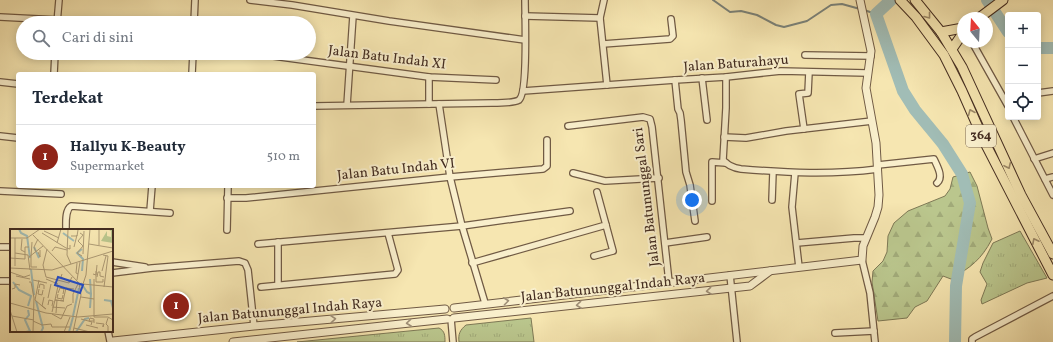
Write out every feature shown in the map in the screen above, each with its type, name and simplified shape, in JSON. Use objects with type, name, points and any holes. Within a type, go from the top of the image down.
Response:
[{"type":"main road","name":"364","points":[[915,0],[941,32],[962,67],[1021,195],[1053,254]]},
{"type":"main road","name":"364","points":[[901,1],[916,17],[944,55],[985,143],[1053,275]]},
{"type":"main road","points":[[987,12],[1001,2]]},
{"type":"main road","points":[[941,32],[957,29]]},
{"type":"main road","points":[[952,49],[957,42]]},
{"type":"street","points":[[58,16],[59,0]]},
{"type":"street","points":[[194,16],[195,0]]},
{"type":"street","points":[[250,0],[525,40]]},
{"type":"street","points":[[316,106],[516,102],[520,99],[524,91],[525,0]]},
{"type":"street","points":[[604,0],[600,18],[607,85]]},
{"type":"street","points":[[860,2],[871,56],[866,88],[878,167],[878,206],[862,253],[862,260],[870,293],[875,342]]},
{"type":"street","points":[[346,105],[353,16]]},
{"type":"street","points":[[525,16],[600,18]]},
{"type":"street","points":[[0,17],[16,18]]},
{"type":"street","points":[[603,44],[670,39],[673,36],[671,19]]},
{"type":"street","points":[[975,48],[1005,99]]},
{"type":"street","points":[[805,55],[871,56]]},
{"type":"street","points":[[54,72],[55,60]]},
{"type":"street","points":[[192,72],[193,60]]},
{"type":"street","name":"Jalan Batu Indah XI","points":[[304,60],[429,77],[496,80]]},
{"type":"street","name":"Jalan Baturahayu","points":[[524,91],[726,77],[781,71],[867,74]]},
{"type":"street","points":[[804,129],[799,94],[808,93],[809,72]]},
{"type":"street","points":[[429,77],[429,104]]},
{"type":"street","points":[[724,162],[726,77]]},
{"type":"street","points":[[702,78],[707,120]]},
{"type":"street","points":[[675,80],[678,109],[682,128],[686,172],[690,185],[695,221]]},
{"type":"street","points":[[0,82],[16,84]]},
{"type":"street","points":[[1041,93],[1053,91]]},
{"type":"street","points":[[439,104],[450,177],[484,303]]},
{"type":"street","name":"Jalan Batununggal Sari","points":[[568,126],[643,117],[650,119],[659,178],[669,282]]},
{"type":"street","points":[[1015,120],[1052,192]]},
{"type":"street","points":[[724,137],[746,138],[872,121]]},
{"type":"street","points":[[0,136],[16,138]]},
{"type":"street","name":"Jalan Batu Indah VI","points":[[227,198],[246,198],[543,169],[547,166],[548,160],[547,140]]},
{"type":"street","points":[[1034,159],[1053,153]]},
{"type":"street","points":[[712,201],[712,162],[724,162],[736,168],[773,172],[817,174],[848,172],[931,158],[934,159],[941,178],[937,183]]},
{"type":"street","points":[[772,200],[773,172]]},
{"type":"street","points":[[573,173],[605,181],[659,178]]},
{"type":"street","points":[[795,173],[792,207],[799,267]]},
{"type":"street","points":[[1045,178],[1053,177]]},
{"type":"street","points":[[150,212],[152,188]]},
{"type":"street","points":[[227,230],[228,188]]},
{"type":"street","points":[[0,191],[61,194]]},
{"type":"street","points":[[594,256],[613,251],[597,192]]},
{"type":"street","points":[[66,229],[68,208],[71,206],[170,213]]},
{"type":"street","points":[[258,244],[462,226],[570,211]]},
{"type":"street","points":[[472,263],[606,225]]},
{"type":"street","points":[[261,287],[395,274],[398,270],[388,233]]},
{"type":"street","points":[[665,243],[707,237]]},
{"type":"street","points":[[797,243],[847,238],[866,238]]},
{"type":"street","points":[[278,242],[278,285]]},
{"type":"street","points":[[0,246],[10,247]]},
{"type":"street","name":"Jalan Batununggal Indah Raya","points":[[454,308],[484,303],[862,260]]},
{"type":"street","points":[[113,273],[239,261],[245,263],[248,270],[254,326]]},
{"type":"street","points":[[113,262],[152,268]]},
{"type":"street","name":"Jalan Batununggal Indah Raya","points":[[233,342],[731,289],[750,286],[770,271]]},
{"type":"street","points":[[730,275],[737,342]]},
{"type":"street","points":[[972,342],[972,339],[975,337],[1053,296]]},
{"type":"street","points":[[450,319],[457,312],[454,308],[450,307],[446,309],[444,314],[450,319],[453,342]]},
{"type":"street","name":"Jalan Batununggal Indah Raya","points":[[112,342],[254,326],[446,309]]},
{"type":"street","points":[[835,333],[874,331]]},
{"type":"street","points":[[108,332],[112,342]]},
{"type":"green space","points":[[970,172],[977,186],[992,239],[988,246],[979,258],[964,271],[951,279],[943,276],[927,301],[915,307],[907,318],[878,321],[872,282],[873,271],[883,261],[887,252],[888,236],[894,223],[908,211],[945,196],[950,189],[953,177]]},
{"type":"green space","points":[[1020,231],[1047,278],[1027,283],[982,304],[981,300],[987,284],[980,272],[993,243]]},
{"type":"green space","points":[[531,318],[534,342],[459,342],[460,332],[466,325]]},
{"type":"green space","points":[[439,328],[444,332],[445,342],[297,342]]},
{"type":"waterway","points":[[713,0],[730,12],[741,11],[757,15],[776,25],[784,27],[807,21],[831,5],[842,4],[860,9]]},
{"type":"waterway","points":[[891,0],[876,14],[903,91],[915,110],[943,144],[962,174],[970,203],[956,286],[955,342]]},
{"type":"waterway","points":[[987,0],[1005,27]]},
{"type":"waterway","points":[[864,10],[876,14]]},
{"type":"waterway","points":[[1041,48],[1053,48]]},
{"type":"place","name":"Hallyu K-Beauty","points":[[176,306]]}]
